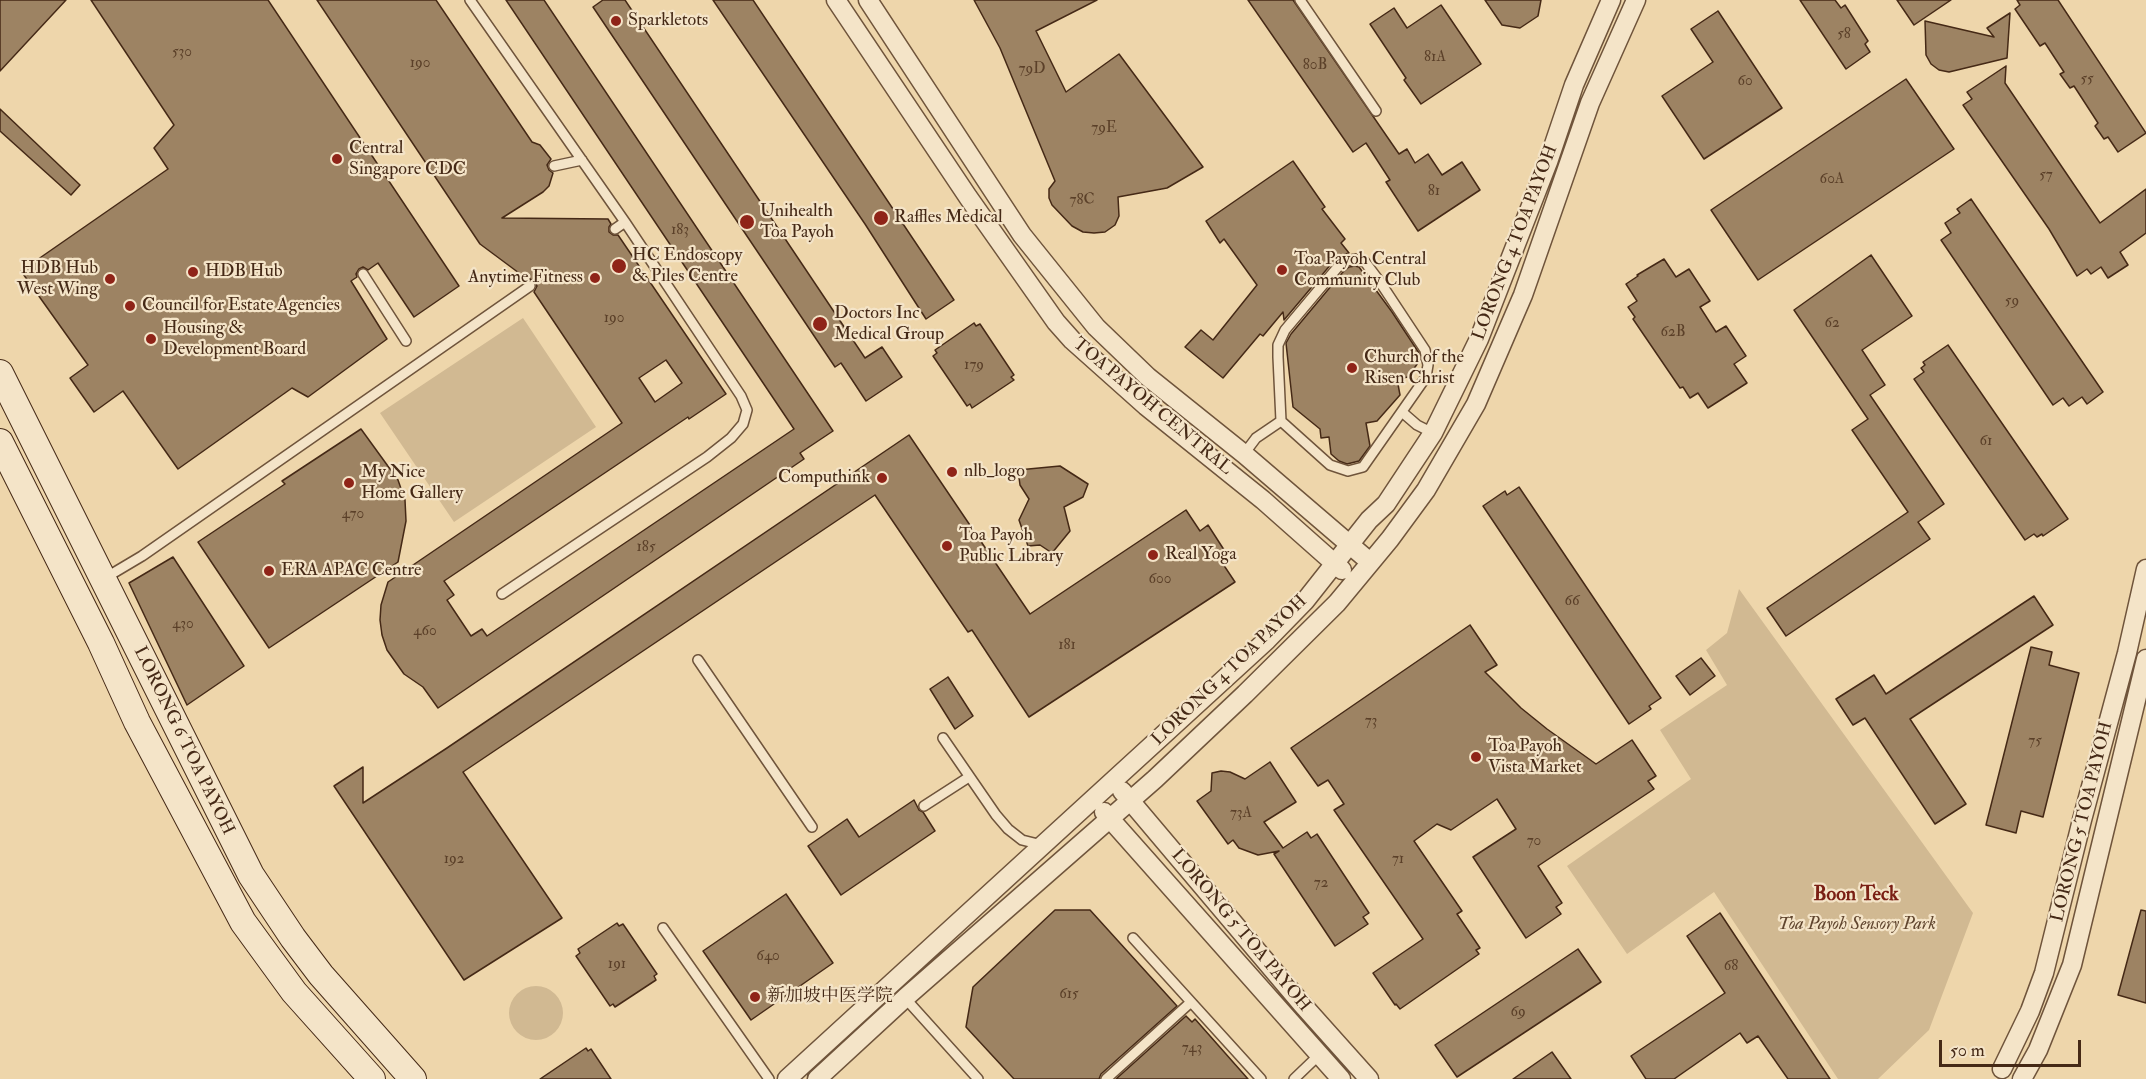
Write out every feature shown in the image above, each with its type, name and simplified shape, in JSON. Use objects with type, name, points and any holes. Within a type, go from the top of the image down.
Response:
[{"type":"main road","name":"LORONG 6 TOA PAYOH","points":[[0,373],[251,875],[287,930],[321,975],[413,1079]]},
{"type":"main road","name":"LORONG 6 TOA PAYOH","points":[[0,442],[137,722],[243,922],[294,992],[372,1079]]},
{"type":"street","name":"TOA PAYOH CENTRAL","points":[[837,0],[968,197],[1056,322],[1072,340],[1146,406],[1263,500],[1355,581]]},
{"type":"street","name":"TOA PAYOH CENTRAL","points":[[868,0],[1022,235],[1096,327],[1134,364],[1370,562]]},
{"type":"street","name":"LORONG 4 TOA PAYOH","points":[[787,1079],[1267,640],[1305,601],[1369,520],[1386,504],[1432,433],[1479,339],[1495,303],[1548,162],[1574,85],[1611,0]]},
{"type":"street","name":"LORONG 4 TOA PAYOH","points":[[817,1079],[905,998],[1110,819],[1245,694],[1337,603],[1426,490],[1476,404],[1523,296],[1590,103],[1633,1]]},
{"type":"street","name":"LORONG 5 TOA PAYOH","points":[[1996,1074],[2030,1011],[2044,973],[2127,653],[2146,569]]},
{"type":"street","name":"LORONG 5 TOA PAYOH","points":[[1996,1074],[2011,1070],[2021,1079],[2038,1050],[2072,965],[2146,663]]},
{"type":"street","name":"LORONG 5 TOA PAYOH","points":[[1113,781],[1301,1003],[1369,1079]]},
{"type":"street","name":"LORONG 5 TOA PAYOH","points":[[1093,799],[1341,1079]]},
{"type":"lane","points":[[470,0],[625,222],[741,396],[747,410],[743,424],[731,438],[673,481],[502,594]]},
{"type":"lane","points":[[1300,0],[1376,111]]},
{"type":"lane","points":[[554,166],[582,160]]},
{"type":"lane","points":[[615,229],[625,222]]},
{"type":"lane","points":[[1355,259],[1365,262],[1425,350],[1428,365],[1426,377],[1363,467],[1348,471],[1330,465],[1281,421],[1278,345],[1285,330],[1337,268],[1346,261],[1355,259]]},
{"type":"lane","points":[[363,274],[406,341]]},
{"type":"lane","points":[[103,579],[142,556],[530,286]]},
{"type":"lane","points":[[1402,412],[1417,425],[1432,433]]},
{"type":"lane","points":[[1244,454],[1256,438],[1281,421]]},
{"type":"lane","points":[[698,660],[812,827]]},
{"type":"lane","points":[[943,738],[1008,829],[1022,840],[1042,845]]},
{"type":"lane","points":[[924,806],[969,777]]},
{"type":"lane","points":[[663,928],[769,1079]]},
{"type":"lane","points":[[1133,938],[1261,1079]]},
{"type":"lane","points":[[905,998],[978,1079]]},
{"type":"lane","points":[[1106,1079],[1191,1002]]},
{"type":"lane","points":[[1294,1079],[1319,1056]]},
{"type":"green space","points":[[523,318],[596,427],[454,522],[380,413]]},
{"type":"green space","name":"Toa Payoh Sensory Park","points":[[1739,589],[1973,913],[1929,1030],[1878,1079],[1838,1079],[1714,892],[1627,954],[1567,866],[1691,779],[1660,730],[1727,685],[1706,650],[1727,633]]},
{"type":"green space","points":[[531,986],[541,986],[551,990],[559,998],[563,1013],[559,1028],[551,1036],[541,1040],[531,1040],[521,1036],[513,1028],[509,1018],[509,1008],[513,998],[521,990]]},
{"type":"building","points":[[0,0],[66,0],[0,71]]},
{"type":"building","name":"HDB Hub","points":[[91,0],[268,0],[459,286],[414,317],[378,263],[368,270],[363,267],[359,269],[357,277],[351,281],[387,339],[308,397],[292,388],[178,469],[123,391],[94,412],[70,378],[88,365],[21,271],[168,169],[154,148],[174,125]]},
{"type":"building","points":[[317,0],[436,0],[532,142],[540,145],[551,159],[547,165],[553,173],[549,186],[502,218],[608,219],[611,224],[609,232],[618,235],[726,394],[689,419],[688,417],[444,581],[454,595],[447,600],[471,636],[482,629],[487,636],[794,429],[506,0],[544,0],[833,431],[800,453],[804,459],[438,708],[423,687],[404,674],[387,650],[380,620],[381,605],[388,582],[622,423],[534,292],[537,286],[535,282],[530,279],[526,280],[480,244]],"holes":[[[666,360],[682,383],[655,402],[639,378]]]},
{"type":"building","points":[[603,0],[625,0],[865,358],[882,347],[902,377],[866,401],[841,363],[835,367],[593,7]]},
{"type":"building","points":[[713,0],[753,0],[954,300],[926,319],[865,224]]},
{"type":"building","points":[[974,0],[1097,0],[1036,31],[1066,92],[1119,54],[1203,167],[1167,188],[1118,197],[1119,216],[1115,225],[1105,232],[1083,232],[1072,226],[1052,205],[1049,189],[1055,181],[1000,48]]},
{"type":"building","points":[[1248,0],[1293,0],[1399,154],[1407,149],[1415,163],[1428,154],[1442,175],[1462,162],[1480,190],[1418,231],[1386,182],[1390,180],[1366,143],[1353,152]]},
{"type":"building","points":[[1485,0],[1541,0],[1538,16],[1520,28],[1502,25]]},
{"type":"building","points":[[1800,0],[1835,0],[1841,8],[1845,5],[1868,41],[1865,44],[1870,52],[1846,69]]},
{"type":"building","points":[[1897,0],[1951,0],[1914,25]]},
{"type":"building","points":[[2017,0],[2058,0],[2146,133],[2118,152],[2108,137],[2104,139],[2095,126],[2098,123],[2074,86],[2070,88],[2060,74],[2064,72],[2045,43],[2040,46],[2015,9],[2020,5]]},
{"type":"building","points":[[1441,5],[1481,64],[1421,104],[1370,24],[1394,8],[1407,28]]},
{"type":"building","points":[[1718,11],[1782,108],[1704,159],[1662,96],[1713,62],[1691,29]]},
{"type":"building","points":[[2010,13],[2007,58],[1949,72],[1939,70],[1931,64],[1926,55],[1925,21],[1994,37],[1987,28]]},
{"type":"building","points":[[2006,66],[2005,83],[2100,223],[2146,189],[2146,233],[2120,252],[2128,265],[2108,278],[2101,267],[2091,274],[2087,269],[2077,276],[2049,229],[1963,105],[1972,99],[1967,92]]},
{"type":"building","points":[[1906,79],[1954,149],[1758,280],[1711,210]]},
{"type":"building","points":[[0,109],[80,185],[71,195],[0,131]]},
{"type":"building","name":"Toa Payoh Central Community Club","points":[[1293,161],[1325,207],[1322,209],[1345,239],[1341,243],[1349,253],[1342,255],[1332,263],[1284,320],[1283,312],[1263,336],[1260,334],[1223,378],[1185,347],[1201,330],[1213,340],[1257,285],[1224,239],[1220,243],[1206,221]]},
{"type":"building","points":[[1971,199],[2103,392],[2087,404],[2082,397],[2069,406],[2063,398],[2053,405],[1941,240],[1951,233],[1945,223],[1960,213],[1957,209]]},
{"type":"building","points":[[1871,255],[1912,316],[1862,350],[1885,385],[1870,395],[1944,504],[1918,522],[1930,539],[1786,636],[1767,608],[1908,512],[1852,430],[1868,419],[1794,310]]},
{"type":"building","points":[[1664,259],[1676,277],[1689,269],[1710,301],[1700,307],[1716,332],[1726,326],[1746,356],[1734,364],[1747,383],[1708,408],[1698,393],[1690,398],[1683,387],[1680,388],[1633,319],[1635,317],[1628,307],[1637,301],[1626,284]]},
{"type":"building","name":"Church of the Risen Christ","points":[[1349,267],[1359,267],[1392,312],[1419,353],[1420,360],[1408,377],[1397,379],[1400,395],[1377,421],[1366,423],[1370,446],[1359,461],[1347,464],[1331,454],[1329,437],[1321,438],[1320,429],[1293,407],[1286,343],[1342,273]]},
{"type":"building","points":[[974,323],[976,326],[980,324],[1014,375],[1011,377],[1014,380],[972,408],[970,404],[967,406],[933,356],[937,353],[935,350]]},
{"type":"building","points":[[1948,345],[2068,519],[2043,536],[2042,534],[2037,537],[2034,534],[2025,540],[1914,379],[1924,372],[1921,368],[1925,365],[1923,362]]},
{"type":"building","points":[[361,429],[398,480],[405,500],[406,521],[398,562],[269,648],[198,542],[285,484],[282,481]]},
{"type":"building","points":[[909,435],[1030,614],[1186,510],[1200,531],[1208,525],[1228,556],[1221,561],[1235,582],[1029,717],[972,630],[968,632],[875,495],[463,772],[562,918],[464,980],[334,786],[363,767],[363,803]]},
{"type":"building","points":[[1060,466],[1088,484],[1083,497],[1064,507],[1070,531],[1052,553],[1040,545],[1028,546],[1019,520],[1029,499],[1020,485],[1018,470]]},
{"type":"building","points":[[1519,487],[1661,698],[1649,706],[1651,709],[1629,724],[1483,506],[1505,491],[1507,495]]},
{"type":"building","points":[[173,557],[244,666],[187,705],[129,583]]},
{"type":"building","points":[[2034,596],[2053,625],[1910,719],[1966,804],[1935,824],[1865,718],[1853,725],[1836,699],[1874,675],[1886,694]]},
{"type":"building","points":[[1470,625],[1497,665],[1485,672],[1521,708],[1596,764],[1632,740],[1656,776],[1648,781],[1654,789],[1538,866],[1562,903],[1556,907],[1561,914],[1526,938],[1473,857],[1516,829],[1497,799],[1451,830],[1437,824],[1414,841],[1462,911],[1457,914],[1480,948],[1476,950],[1479,954],[1400,1009],[1373,973],[1423,939],[1334,810],[1344,804],[1328,780],[1318,786],[1291,748]]},
{"type":"building","points":[[2031,647],[2052,652],[2049,665],[2079,673],[2043,817],[2021,811],[2016,833],[1986,825]]},
{"type":"building","points":[[1701,658],[1715,676],[1690,695],[1676,676]]},
{"type":"building","points":[[948,677],[973,716],[955,729],[930,689]]},
{"type":"building","points":[[1270,762],[1296,802],[1264,822],[1283,848],[1307,832],[1311,838],[1317,834],[1369,913],[1363,917],[1368,924],[1335,946],[1274,854],[1279,851],[1258,855],[1239,848],[1233,840],[1228,844],[1197,801],[1211,791],[1212,773],[1230,772],[1245,779]]},
{"type":"building","points":[[914,800],[935,831],[841,895],[808,846],[847,819],[859,837]]},
{"type":"building","points":[[786,894],[833,963],[751,1020],[703,951]]},
{"type":"building","points":[[1055,910],[1090,910],[1177,1006],[1101,1074],[1099,1079],[1014,1079],[966,1027],[973,987]]},
{"type":"building","points":[[2141,910],[2146,911],[2146,1003],[2118,995]]},
{"type":"building","points":[[1720,913],[1830,1079],[1788,1079],[1758,1036],[1747,1043],[1740,1033],[1674,1079],[1646,1079],[1631,1056],[1725,993],[1687,936]]},
{"type":"building","points":[[617,923],[619,926],[623,924],[657,974],[654,976],[656,980],[615,1007],[613,1004],[610,1006],[576,956],[580,953],[578,949]]},
{"type":"building","points":[[1578,949],[1601,982],[1457,1077],[1435,1045]]},
{"type":"building","points":[[1186,1016],[1192,1022],[1195,1019],[1248,1079],[1116,1079]]},
{"type":"building","points":[[586,1048],[588,1051],[591,1049],[611,1079],[540,1079]]},
{"type":"building","points":[[1552,1052],[1571,1079],[1513,1079]]},
{"type":"place","name":"Sparkletots","points":[[616,21]]},
{"type":"place","name":"Central Singapore CDC","points":[[337,159]]},
{"type":"place","name":"Raffles Medical","points":[[881,218]]},
{"type":"place","name":"Unihealth Toa Payoh","points":[[747,222]]},
{"type":"place","name":"HC Endoscopy & Piles Centre","points":[[619,266]]},
{"type":"place","name":"Toa Payoh Central Community Club","points":[[1282,270]]},
{"type":"place","name":"HDB Hub","points":[[193,272]]},
{"type":"place","name":"Anytime Fitness","points":[[595,278]]},
{"type":"place","name":"HDB Hub West Wing","points":[[110,279]]},
{"type":"place","name":"Council for Estate Agencies","points":[[130,306]]},
{"type":"place","name":"Doctors Inc Medical Group","points":[[820,324]]},
{"type":"place","name":"Housing & Development Board","points":[[151,339]]},
{"type":"place","name":"Church of the Risen Christ","points":[[1352,368]]},
{"type":"place","name":"nlb_logo","points":[[952,472]]},
{"type":"place","name":"Computhink","points":[[882,478]]},
{"type":"place","name":"My Nice Home Gallery","points":[[349,483]]},
{"type":"place","name":"Toa Payoh Public Library","points":[[947,546]]},
{"type":"place","name":"Real Yoga","points":[[1153,555]]},
{"type":"place","name":"ERA APAC Centre","points":[[269,571]]},
{"type":"place","name":"Toa Payoh Vista Market","points":[[1476,757]]},
{"type":"place","name":"新加坡中医学院","points":[[755,997]]},
{"type":"district","name":"Boon Teck","points":[[1856,896]]}]
